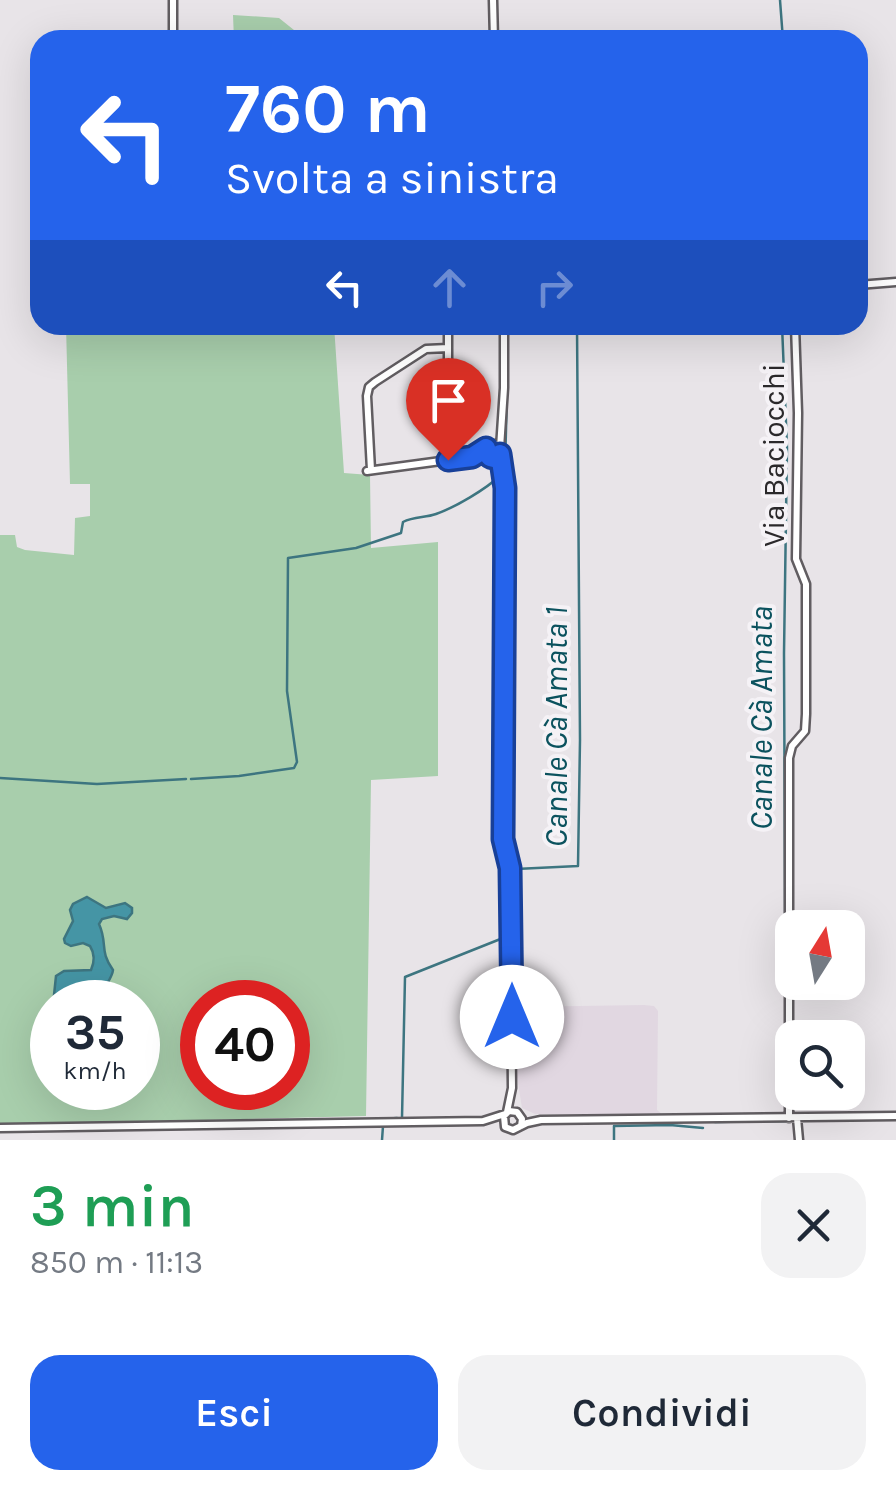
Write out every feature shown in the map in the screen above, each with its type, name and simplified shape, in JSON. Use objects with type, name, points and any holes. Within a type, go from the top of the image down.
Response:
[{"type":"street","points":[[173,0],[173,30]]},
{"type":"street","points":[[494,0],[494,30]]},
{"type":"street","points":[[868,283],[896,282]]},
{"type":"street","points":[[448,335],[448,460]]},
{"type":"street","points":[[504,335],[504,388],[496,454],[505,488],[503,839],[510,868],[512,1088],[503,1122],[519,1137],[522,1118],[512,1088]]},
{"type":"street","name":"Via Baciocchi","points":[[795,335],[796,559],[806,584],[806,714],[803,735],[792,746],[789,758],[793,1118],[799,1140]]},
{"type":"street","points":[[448,348],[426,349],[369,388],[369,470],[496,454]]},
{"type":"street","points":[[496,454],[486,452],[501,427]]},
{"type":"street","points":[[472,457],[488,446],[498,445],[496,454]]},
{"type":"street","points":[[482,1121],[513,1110],[541,1120]]},
{"type":"street","points":[[0,1128],[482,1121],[508,1128],[541,1120],[896,1116]]},
{"type":"shaded area","points":[[654,1006],[658,1011],[657,1110],[663,1115],[535,1114],[522,1108],[513,1051],[514,1007]]},
{"type":"green space","points":[[233,15],[279,18],[294,30],[234,30]]},
{"type":"green space","points":[[66,335],[335,335],[344,473],[370,475],[371,548],[438,542],[438,776],[371,780],[366,1116],[0,1125],[0,535],[15,535],[17,547],[25,550],[74,555],[75,518],[90,516],[90,484],[70,484]]},
{"type":"water","points":[[87,897],[106,908],[125,903],[132,908],[127,919],[114,916],[99,924],[106,958],[113,970],[109,980],[56,980],[64,971],[91,970],[93,964],[90,946],[65,943],[73,921],[73,904]]},
{"type":"waterway","name":"Canale Cà Amata","points":[[780,0],[782,30]]},
{"type":"waterway","points":[[507,368],[508,335]]},
{"type":"waterway","name":"Canale Cà Amata 1","points":[[512,908],[516,869],[578,866],[577,335]]},
{"type":"waterway","name":"Canale Cà Amata","points":[[782,335],[787,448],[786,1111]]},
{"type":"waterway","points":[[505,468],[507,391]]},
{"type":"waterway","points":[[191,779],[294,768],[297,762],[287,691],[288,558],[356,548],[401,533],[403,522],[452,507],[501,475]]},
{"type":"waterway","points":[[0,778],[97,784],[186,779]]},
{"type":"waterway","name":"Canale Cà Amata 1","points":[[402,1118],[405,977],[508,934]]},
{"type":"waterway","name":"Canale Cà Amata 1","points":[[382,1119],[397,1118]]},
{"type":"waterway","name":"Canale Cà Amata","points":[[715,1122],[786,1121]]},
{"type":"waterway","name":"Canale Cà Amata 1","points":[[382,1140],[383,1126]]},
{"type":"waterway","points":[[614,1140],[614,1126],[703,1128]]},
{"type":"route","points":[[448,460],[472,457],[486,448],[490,457],[500,454],[505,488],[503,839],[510,868],[512,1017]]}]
